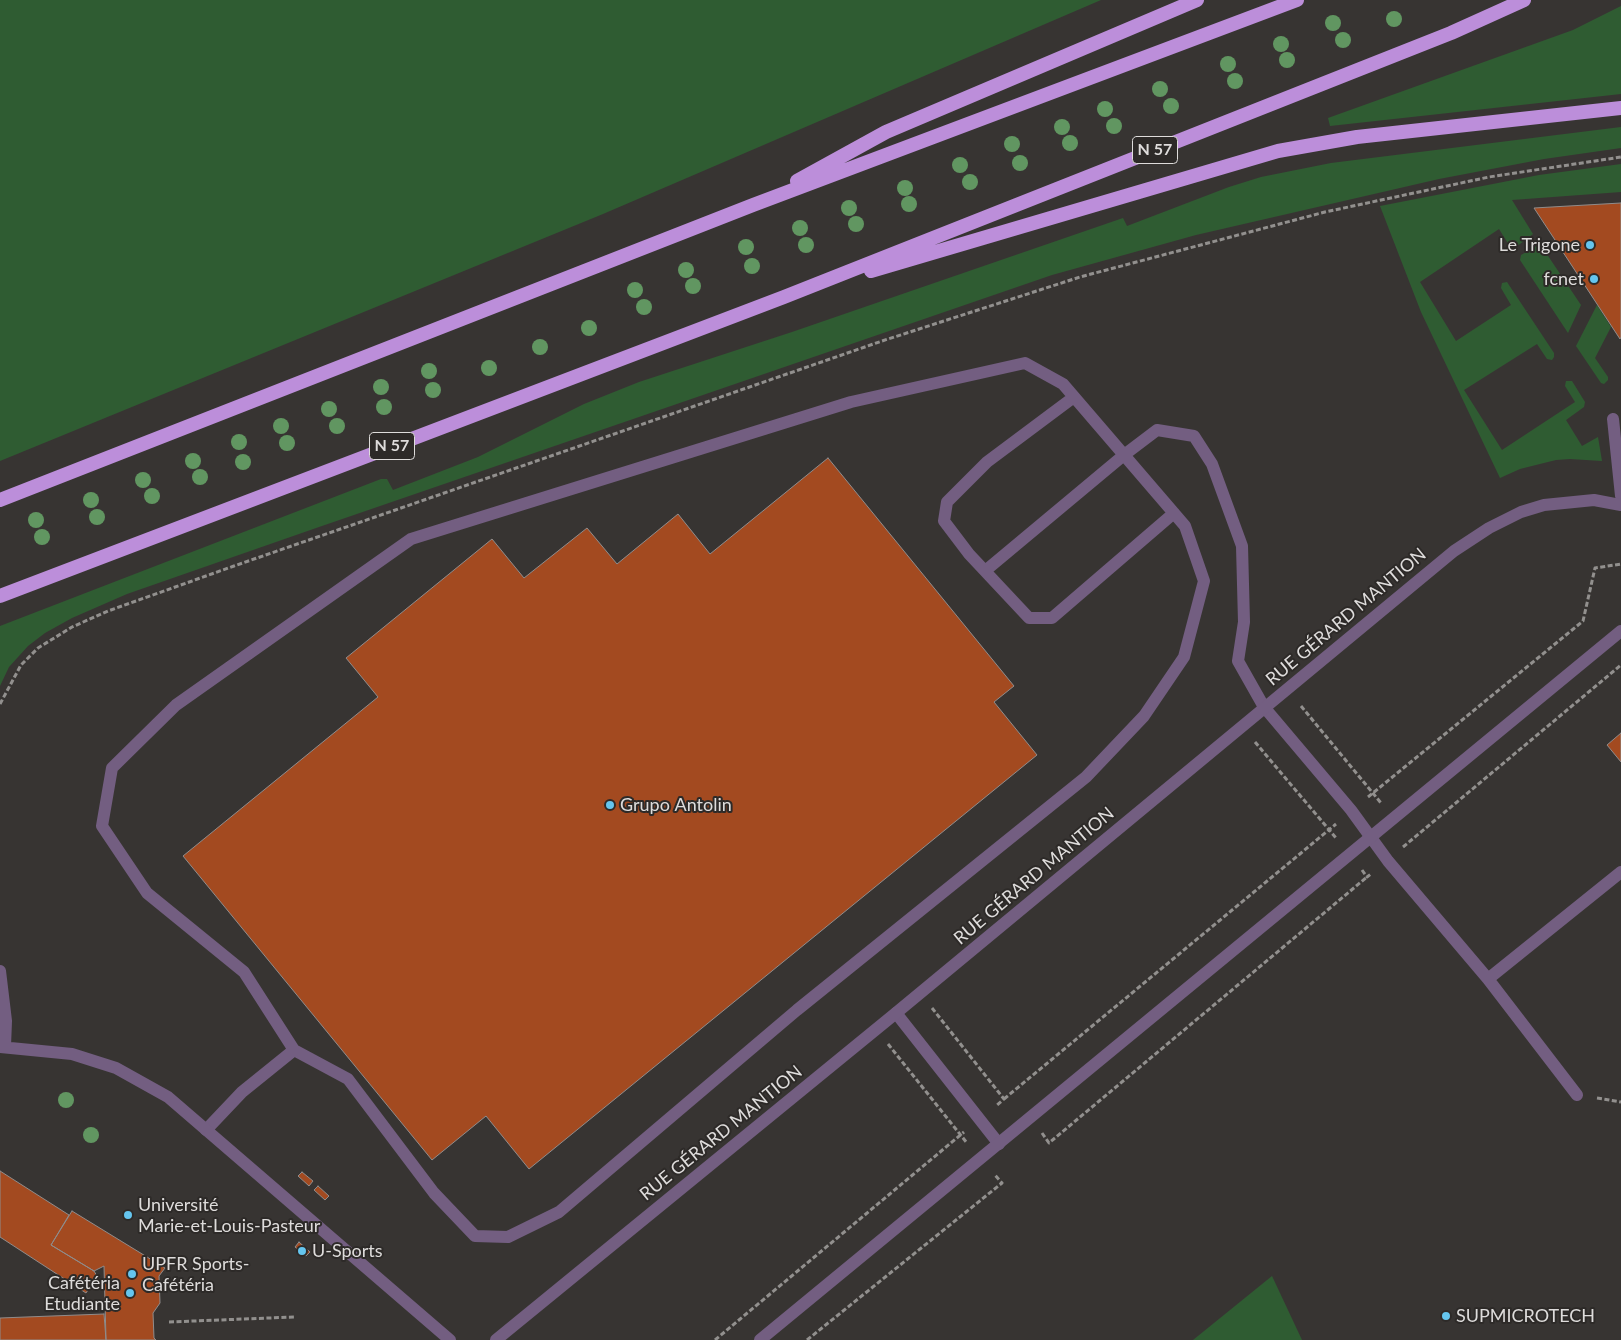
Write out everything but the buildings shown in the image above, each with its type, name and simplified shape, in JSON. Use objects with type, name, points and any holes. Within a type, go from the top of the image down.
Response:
[{"type":"highway","points":[[753,205],[886,132],[1196,0]]},
{"type":"highway","points":[[0,500],[753,205],[1297,0]]},
{"type":"highway","name":"N 57","points":[[0,596],[784,297],[1451,33],[1524,0]]},
{"type":"highway","points":[[784,297],[1278,150],[1357,136],[1621,108]]},
{"type":"street","points":[[1025,363],[1063,384],[1074,397],[1185,526],[1204,580],[1184,657],[1144,716],[1086,777],[797,1010],[559,1212],[508,1237],[475,1236],[434,1193],[348,1080],[294,1050],[244,972],[147,893],[102,826],[112,768],[176,705],[411,539],[851,402],[1025,363]]},
{"type":"street","points":[[1074,397],[987,462],[946,502],[944,521],[969,554],[1029,618],[1052,618],[1174,513]]},
{"type":"street","points":[[1613,419],[1621,496]]},
{"type":"street","points":[[985,572],[1157,430],[1194,436],[1212,464],[1242,546],[1244,622],[1238,661],[1264,708],[1351,810],[1370,839],[1488,979],[1578,1095]]},
{"type":"street","name":"RUE GÉRARD MANTION","points":[[496,1340],[896,1013],[1454,551],[1489,528],[1521,512],[1544,505],[1594,500],[1621,505]]},
{"type":"street","points":[[760,1340],[1621,631]]},
{"type":"street","points":[[1488,979],[1621,872]]},
{"type":"street","points":[[0,970],[6,1013],[2,1046],[72,1054],[116,1068],[168,1097],[450,1340]]},
{"type":"street","points":[[896,1013],[999,1144]]},
{"type":"street","points":[[206,1130],[242,1092],[294,1050]]},
{"type":"path","points":[[0,704],[21,665],[38,648],[72,627],[108,612],[271,553],[882,341],[1080,277],[1325,212],[1489,177],[1621,158]]},
{"type":"path","points":[[715,1340],[1351,810],[1584,621],[1595,568],[1621,564]]},
{"type":"path","points":[[1287,689],[1413,839]]},
{"type":"path","points":[[1012,1093],[1049,1143],[1367,877]]},
{"type":"path","points":[[920,992],[1004,1099]]},
{"type":"path","points":[[169,1322],[294,1317]]},
{"type":"green space","points":[[0,0],[1101,0],[603,214],[0,461]]},
{"type":"green space","points":[[1621,6],[1621,94],[1330,126],[1328,118],[1573,30]]},
{"type":"green space","points":[[1621,127],[1621,148],[1544,159],[1439,179],[1196,235],[1052,275],[319,527],[127,594],[72,618],[45,633],[28,646],[9,667],[0,686],[0,626],[381,479],[387,479],[393,490],[478,457],[584,404],[639,382],[792,332],[1123,218],[1127,226],[1229,187],[1261,177],[1331,163]]},
{"type":"green space","points":[[1621,164],[1621,192],[1512,200],[1533,234],[1516,247],[1509,245],[1499,229],[1420,282],[1456,341],[1511,305],[1501,288],[1502,283],[1507,282],[1554,353],[1552,360],[1547,359],[1537,344],[1464,390],[1502,450],[1575,402],[1565,386],[1566,381],[1572,381],[1585,402],[1584,407],[1566,420],[1582,446],[1598,437],[1602,461],[1556,460],[1520,469],[1500,478],[1421,312],[1380,206],[1539,175]]},
{"type":"green space","points":[[1540,244],[1581,305],[1568,333],[1520,260],[1521,255]]},
{"type":"green space","points":[[1597,305],[1611,327],[1595,358],[1608,377],[1604,384],[1601,383],[1576,346]]},
{"type":"green space","points":[[1272,1276],[1302,1340],[1193,1340]]},
{"type":"place","name":"Le Trigone","points":[[1590,245]]},
{"type":"place","name":"fcnet","points":[[1594,279]]},
{"type":"place","name":"Grupo Antolin","points":[[610,805]]},
{"type":"place","name":"Université Marie-et-Louis-Pasteur","points":[[128,1215]]},
{"type":"place","name":"U-Sports","points":[[302,1251]]},
{"type":"place","name":"UPFR Sports- Cafétéria","points":[[132,1274]]},
{"type":"place","name":"Cafétéria Etudiante","points":[[130,1293]]},
{"type":"place","name":"SUPMICROTECH","points":[[1446,1316]]}]
